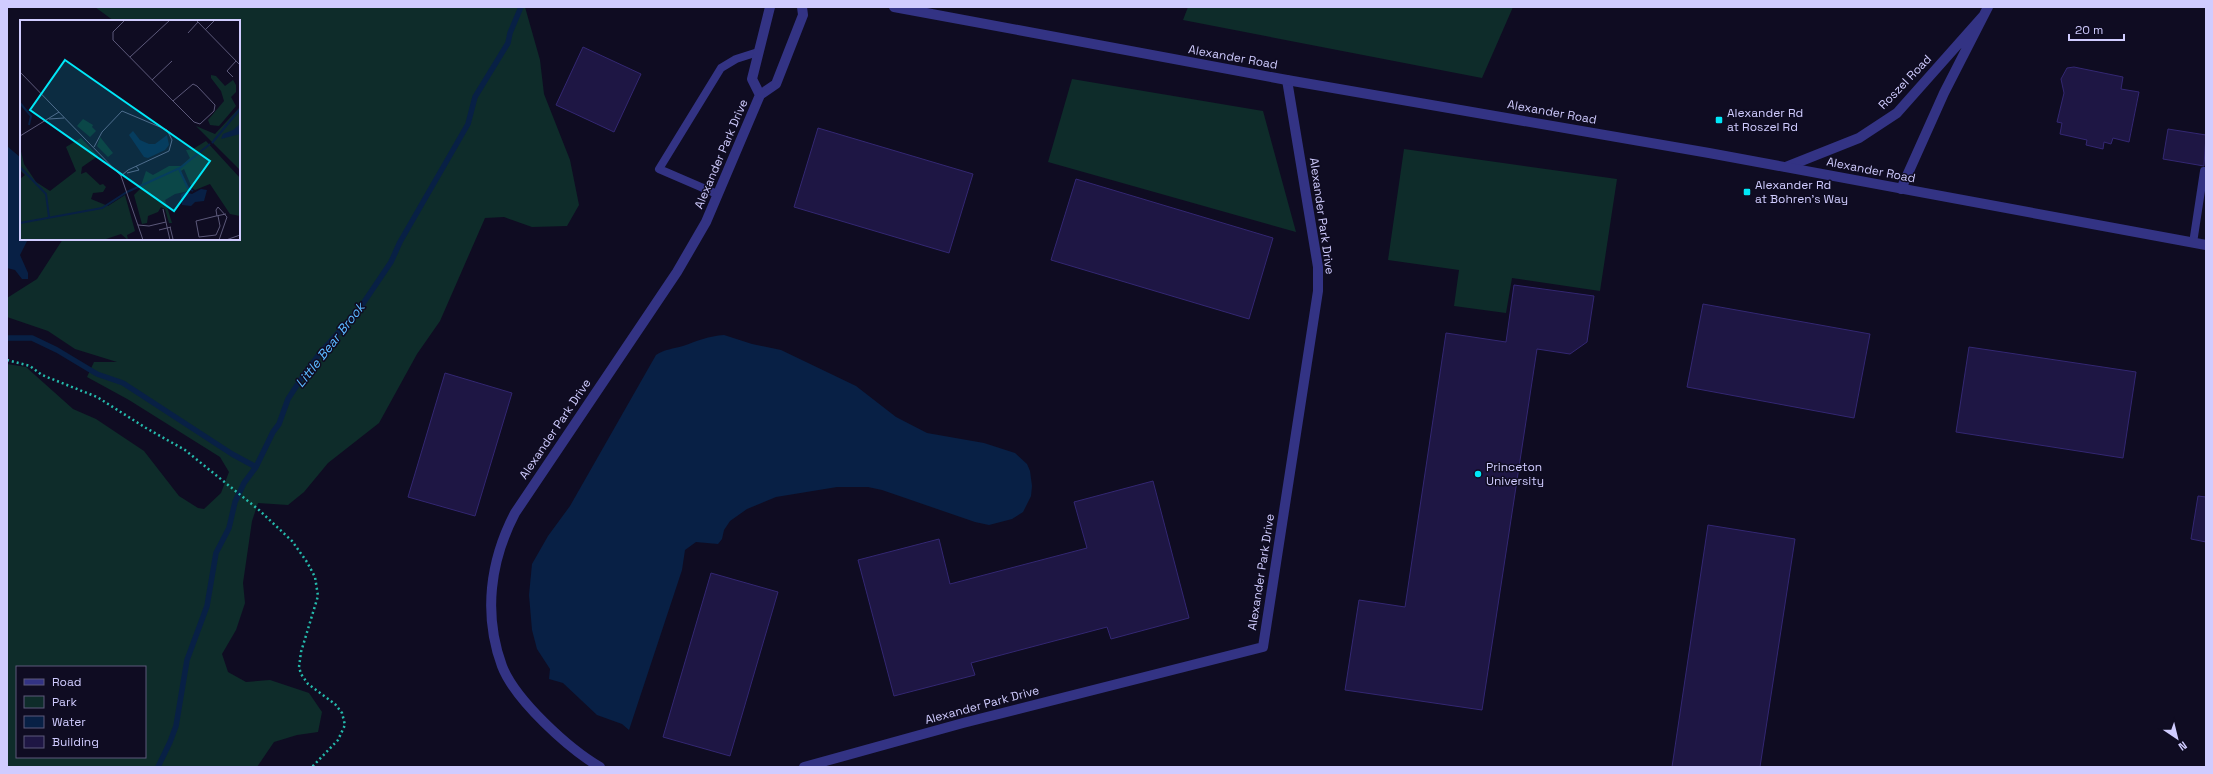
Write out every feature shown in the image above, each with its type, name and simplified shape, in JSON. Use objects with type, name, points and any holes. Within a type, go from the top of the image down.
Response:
[{"type":"street","name":"Alexander Park Drive","points":[[760,95],[752,79],[770,7]]},
{"type":"street","name":"Alexander Park Drive","points":[[600,767],[581,756],[535,714],[502,666],[491,614],[491,585],[496,559],[504,534],[515,513],[677,272],[706,222],[760,95],[776,84],[803,15],[802,7]]},
{"type":"street","name":"Alexander Road","points":[[894,7],[1287,80],[1786,167],[2206,245]]},
{"type":"street","name":"Roszel Road","points":[[1786,167],[1859,138],[1896,113],[1986,11]]},
{"type":"street","name":"Roszel Road","points":[[1901,189],[1944,93],[1986,11]]},
{"type":"street","name":"Alexander Park Drive","points":[[804,767],[963,723],[1263,647],[1318,285],[1318,267],[1287,80]]},
{"type":"lane","points":[[717,194],[659,169],[721,68],[736,59],[758,52]]},
{"type":"lane","points":[[2193,243],[2204,171]]},
{"type":"path","points":[[7,360],[30,366],[42,375],[97,397],[146,428],[185,450],[259,510],[292,541],[308,562],[315,578],[318,596],[298,667],[303,679],[335,704],[342,713],[345,725],[344,731],[338,740],[312,767]]},
{"type":"green space","points":[[95,7],[525,7],[540,60],[544,94],[570,160],[579,205],[567,226],[532,227],[504,217],[485,218],[440,321],[417,354],[379,423],[328,463],[304,492],[288,505],[258,503],[252,521],[243,583],[245,603],[236,630],[222,654],[228,672],[246,682],[270,680],[309,693],[322,712],[318,732],[297,735],[274,742],[257,767],[7,767],[7,364],[26,367],[73,409],[96,419],[144,451],[179,496],[198,508],[204,509],[221,493],[229,472],[220,457],[129,400],[87,377],[94,362],[117,362],[75,349],[48,331],[7,317],[7,298],[37,279],[62,240],[240,240],[240,20],[113,20]]},
{"type":"green space","points":[[1188,7],[1513,7],[1482,78],[1183,20]]},
{"type":"green space","points":[[1072,79],[1263,111],[1296,232],[1048,162]]},
{"type":"green space","points":[[1404,149],[1617,179],[1600,291],[1512,278],[1506,313],[1454,306],[1459,270],[1388,260]]},
{"type":"water","points":[[7,146],[20,157],[20,240],[28,240],[20,255],[28,273],[28,279],[22,279],[15,270],[7,268]]},
{"type":"water","points":[[724,335],[752,344],[781,350],[856,386],[896,417],[927,433],[984,443],[1015,453],[1027,464],[1030,471],[1032,486],[1031,496],[1023,512],[1012,519],[989,525],[975,522],[882,490],[868,487],[837,487],[776,497],[747,509],[730,521],[724,530],[722,539],[718,544],[696,542],[685,550],[682,570],[629,730],[622,724],[597,715],[563,683],[549,679],[550,669],[537,649],[532,630],[529,595],[532,564],[548,536],[570,506],[656,355],[666,350],[713,336]]},
{"type":"building","points":[[583,47],[641,74],[614,132],[556,105]]},
{"type":"building","points":[[2074,67],[2123,77],[2121,89],[2139,92],[2129,142],[2113,138],[2111,144],[2104,142],[2103,149],[2086,145],[2087,140],[2060,134],[2062,123],[2057,122],[2064,93],[2061,79],[2067,68]]},
{"type":"building","points":[[818,128],[973,174],[949,253],[794,207]]},
{"type":"building","points":[[2168,129],[2206,135],[2204,166],[2163,159]]},
{"type":"building","points":[[1076,179],[1273,238],[1249,319],[1051,260]]},
{"type":"building","points":[[1514,285],[1594,296],[1587,342],[1570,354],[1537,349],[1482,710],[1345,690],[1359,600],[1405,607],[1446,333],[1506,342]]},
{"type":"building","points":[[1703,304],[1870,334],[1854,418],[1687,387]]},
{"type":"building","points":[[1969,347],[2136,372],[2123,458],[1956,432]]},
{"type":"building","points":[[445,373],[512,393],[475,516],[408,497]]},
{"type":"building","points":[[1153,481],[1189,618],[1111,639],[1107,627],[971,663],[975,675],[894,696],[858,560],[939,539],[950,584],[1087,548],[1074,502]]},
{"type":"building","points":[[2198,496],[2206,497],[2206,542],[2191,539]]},
{"type":"building","points":[[1708,525],[1795,539],[1760,767],[1672,767]]},
{"type":"building","points":[[711,573],[778,592],[730,756],[663,737]]},
{"type":"waterway","name":"Little Bear Brook","points":[[158,767],[176,726],[187,660],[207,606],[216,553],[229,528],[235,502],[244,483],[256,467],[273,432],[279,424],[288,399],[303,376],[321,352],[360,308],[391,262],[400,242],[468,124],[475,97],[508,43],[510,33],[521,7]]},
{"type":"waterway","points":[[7,338],[32,338],[57,350],[97,374],[123,383],[232,454],[256,467]]},
{"type":"place","name":"Alexander Rd at Roszel Rd","points":[[1719,120]]},
{"type":"place","name":"Alexander Rd at Bohren's Way","points":[[1747,192]]},
{"type":"place","name":"Princeton University","points":[[1478,474]]}]
